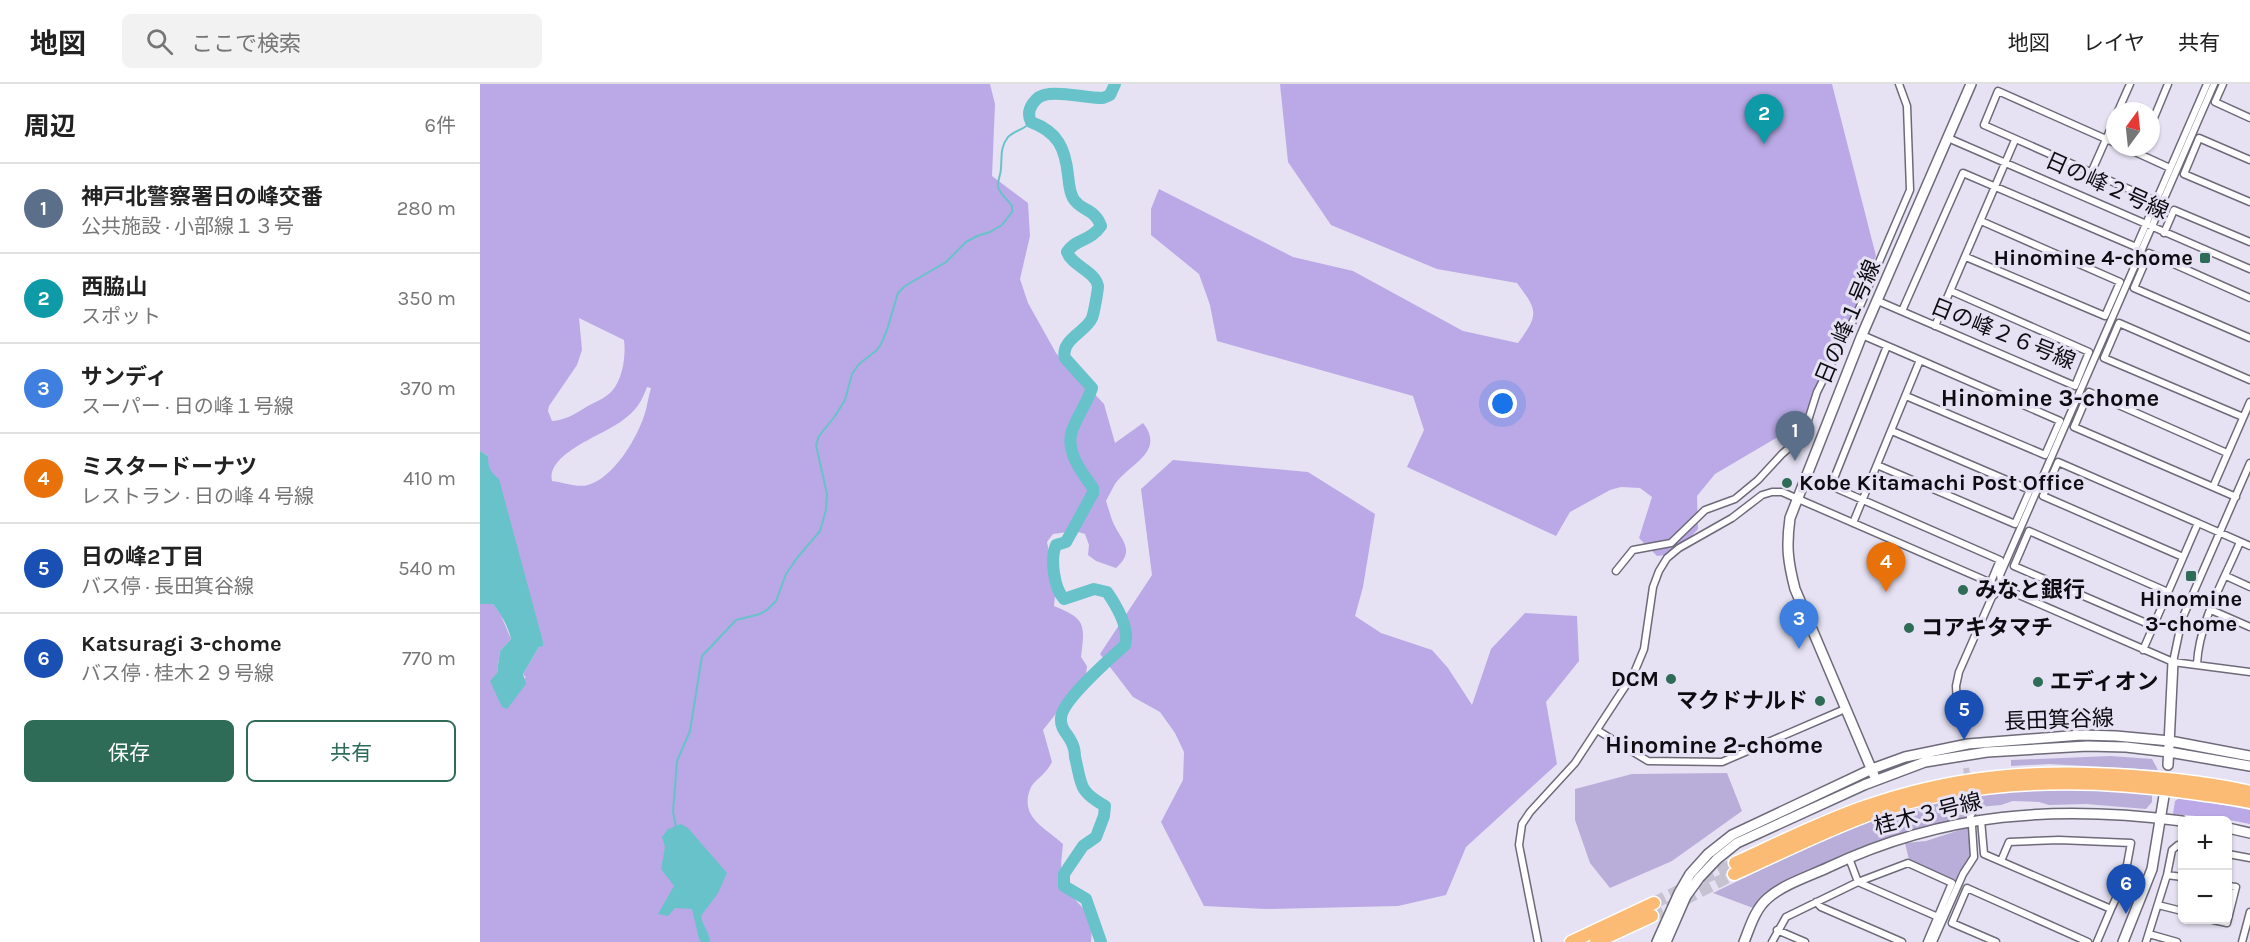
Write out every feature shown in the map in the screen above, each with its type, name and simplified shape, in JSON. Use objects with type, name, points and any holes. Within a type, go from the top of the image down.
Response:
[{"type":"highway","points":[[2250,792],[2163,778],[2084,773],[1994,776],[1949,783],[1864,807],[1735,868],[1868,815],[1948,794],[1998,786],[2035,783],[2135,786],[2250,802]]},
{"type":"highway","points":[[1571,942],[1654,903]]},
{"type":"highway","points":[[1596,942],[1652,916]]},
{"type":"street","points":[[1616,571],[1633,550],[1671,543],[1706,510],[1735,499],[1758,480],[1805,430],[1817,392],[1857,310],[1910,190],[1907,106],[1899,84]]},
{"type":"street","name":"日の峰１号線","points":[[1876,780],[1795,589],[1788,562],[1787,540],[1790,518],[1862,335],[1971,84]]},
{"type":"street","points":[[2122,102],[2130,84]]},
{"type":"street","points":[[2160,103],[2168,84]]},
{"type":"street","points":[[1902,311],[1963,173],[2136,247],[2207,84]]},
{"type":"street","points":[[2001,582],[2000,575],[2214,84]]},
{"type":"street","points":[[2223,84],[2215,102],[2250,118]]},
{"type":"street","points":[[2091,173],[2106,139],[1998,91],[1984,125],[2015,140],[2091,173],[2156,201]]},
{"type":"street","name":"日の峰２号線","points":[[1948,138],[2250,269]]},
{"type":"street","points":[[2250,160],[2199,138],[2184,174],[2250,202]]},
{"type":"street","points":[[1935,326],[2015,140]]},
{"type":"street","points":[[2150,156],[2170,168]]},
{"type":"street","points":[[2164,233],[2174,210],[2250,242]]},
{"type":"street","points":[[1966,257],[2105,316],[2120,282],[1980,221]]},
{"type":"street","points":[[2250,298],[2149,253],[2134,288],[2250,338]]},
{"type":"street","name":"日の峰２６号線","points":[[1878,301],[2075,386],[2089,352],[1951,291]]},
{"type":"street","points":[[2243,417],[2104,358],[2119,323],[2250,380]]},
{"type":"street","points":[[1862,335],[2060,421],[2045,455],[1906,396]]},
{"type":"street","points":[[1887,346],[1831,486],[2000,560],[1990,584]]},
{"type":"street","points":[[1852,523],[1920,360]]},
{"type":"street","points":[[2228,453],[2089,393],[2074,427],[2235,497]]},
{"type":"street","points":[[2213,487],[2250,402]]},
{"type":"street","points":[[1877,465],[2015,524],[2030,490],[1892,431]]},
{"type":"street","points":[[2183,557],[2043,496],[2058,462],[2250,546]]},
{"type":"street","points":[[2168,765],[2173,662],[2182,619],[2250,463]]},
{"type":"street","points":[[1538,942],[1519,845],[1522,824],[1530,812],[1575,763],[1634,673],[1644,649],[1653,587],[1667,558],[1694,538],[1732,518],[1762,495],[1782,492],[2173,662],[2250,672]]},
{"type":"street","points":[[2143,650],[2198,523]]},
{"type":"street","points":[[1690,527],[1694,538]]},
{"type":"street","points":[[2153,626],[2014,566],[2028,531],[2168,592]]},
{"type":"street","points":[[2197,664],[2198,647],[2211,610],[2240,542]]},
{"type":"street","points":[[2226,576],[2250,586]]},
{"type":"street","points":[[1958,722],[1956,686],[1959,672],[1992,597],[1996,593]]},
{"type":"street","points":[[2211,610],[2250,627]]},
{"type":"street","points":[[1597,730],[1648,761],[1722,762],[1845,709]]},
{"type":"street","name":"長田箕谷線","points":[[1657,942],[1690,874],[1708,854],[1732,835],[1872,770],[1905,758],[1935,750],[1986,743],[2081,735],[2170,741],[2250,756]]},
{"type":"street","name":"長田箕谷線","points":[[1666,942],[1686,896],[1717,859],[1737,843],[1876,780],[1925,762],[1987,752],[2087,746],[2126,747],[2169,752],[2250,766]]},
{"type":"street","points":[[1970,796],[1973,811],[1970,817]]},
{"type":"street","points":[[2123,942],[2152,869],[2164,796]]},
{"type":"street","name":"桂木３号線","points":[[1744,942],[1757,912],[1768,898],[1784,888],[1849,858],[1904,836],[1952,824],[2056,812],[2178,820]]},
{"type":"street","points":[[1982,820],[1984,854],[2111,909]]},
{"type":"street","points":[[1933,942],[1963,874],[1974,857],[1972,826]]},
{"type":"street","points":[[2232,829],[2250,833]]},
{"type":"street","points":[[2001,861],[2009,842],[2059,840],[2131,843],[2124,881],[2097,942]]},
{"type":"street","points":[[2146,942],[2167,875],[2172,850],[2178,845]]},
{"type":"street","points":[[2232,855],[2250,858]]},
{"type":"street","points":[[1849,858],[1858,882],[1938,917]]},
{"type":"street","points":[[1772,942],[1786,917],[1858,882],[1908,863],[1952,883],[1927,942]]},
{"type":"street","points":[[2167,875],[2178,877]]},
{"type":"street","points":[[2232,886],[2236,887],[2232,903]]},
{"type":"street","points":[[1996,942],[1952,923],[1966,888],[2088,942]]},
{"type":"street","points":[[1816,902],[1821,907],[1902,942]]},
{"type":"street","points":[[2158,905],[2178,910]]},
{"type":"street","points":[[2242,942],[2250,912]]},
{"type":"street","points":[[1777,930],[1805,942]]},
{"type":"street","points":[[2149,934],[2177,942]]},
{"type":"shaded area","points":[[480,84],[990,84],[995,104],[992,176],[1028,203],[1030,236],[1020,279],[1028,303],[1056,353],[1104,404],[1115,443],[1143,423],[1149,433],[1148,450],[1115,484],[1106,501],[1126,550],[1122,561],[1116,568],[1096,561],[1088,555],[1089,545],[1085,534],[1075,531],[1053,534],[1047,542],[1056,586],[1054,606],[1078,619],[1081,624],[1083,637],[1081,657],[1087,666],[1086,676],[1043,730],[1052,762],[1031,787],[1028,806],[1035,820],[1063,844],[1062,878],[1069,892],[1087,914],[1090,921],[1091,942],[480,942],[480,604],[493,604],[500,613],[511,639],[500,651],[495,678],[526,678],[523,674],[539,647],[492,473],[488,467],[488,456],[480,451]],"holes":[[[579,318],[624,340],[625,353],[621,374],[616,386],[606,396],[569,417],[552,421],[548,411],[549,406],[577,365],[582,350]],[[647,387],[651,388],[646,411],[635,438],[622,458],[606,475],[584,486],[552,481],[553,471],[567,453],[628,417],[638,405]]]},
{"type":"shaded area","points":[[1280,84],[1832,84],[1876,256],[1812,417],[1715,474],[1697,496],[1698,529],[1675,554],[1657,556],[1639,538],[1652,497],[1640,488],[1621,487],[1610,490],[1570,512],[1556,536],[1407,467],[1424,430],[1413,396],[1217,341],[1210,305],[1199,274],[1151,235],[1151,209],[1159,189],[1293,257],[1353,271],[1463,331],[1518,343],[1530,325],[1533,313],[1529,300],[1517,283],[1437,269],[1331,225],[1288,162]]},
{"type":"shaded area","points":[[1173,460],[1308,472],[1375,514],[1363,587],[1355,616],[1381,633],[1432,650],[1448,668],[1472,705],[1491,649],[1525,613],[1577,616],[1579,661],[1546,702],[1557,764],[1466,847],[1446,895],[1398,906],[1266,909],[1204,906],[1161,822],[1183,780],[1184,752],[1175,733],[1160,712],[1133,697],[1100,654],[1152,575],[1141,489]]},
{"type":"shaded area","points":[[2110,756],[2152,759],[2158,770],[2049,764],[2011,766],[2011,760]]},
{"type":"shaded area","points":[[1727,773],[1742,811],[1672,861],[1610,888],[1590,863],[1575,820],[1575,789],[1632,774]]},
{"type":"shaded area","points":[[2076,789],[2152,793],[2152,802],[2146,809],[2086,804],[2049,805],[2039,802],[2013,801],[2001,805],[1979,807],[1978,795]]},
{"type":"shaded area","points":[[1966,795],[1969,816],[1913,831],[1842,857],[1786,883],[1760,900],[1753,908],[1713,893],[1837,833],[1895,812]]},
{"type":"shaded area","points":[[2181,797],[2250,810],[2250,824],[2232,820],[2232,816],[2173,814],[2175,801]]},
{"type":"shaded area","points":[[1969,827],[1971,858],[1965,870],[1959,871],[1956,880],[1909,860],[1905,843],[1926,841]]},
{"type":"water","points":[[480,451],[488,456],[490,469],[499,479],[543,642],[543,646],[539,647],[523,674],[526,684],[507,709],[502,707],[490,681],[497,673],[500,651],[511,639],[504,620],[493,604],[480,604]]},
{"type":"water","points":[[681,824],[688,828],[727,873],[718,893],[701,916],[710,942],[701,942],[699,939],[692,909],[675,908],[668,916],[658,914],[674,886],[661,869],[665,847],[662,837],[668,829]]},
{"type":"waterway","points":[[1101,942],[1086,899],[1064,886],[1064,874],[1083,846],[1096,837],[1104,816],[1105,806],[1090,796],[1082,786],[1073,746],[1063,728],[1061,718],[1063,710],[1078,690],[1125,645],[1126,631],[1118,610],[1107,592],[1094,589],[1064,599],[1055,581],[1053,565],[1056,545],[1066,542],[1093,493],[1093,488],[1073,454],[1070,439],[1074,425],[1092,388],[1065,358],[1064,352],[1070,341],[1085,328],[1092,318],[1098,286],[1093,276],[1074,261],[1067,252],[1074,245],[1093,235],[1101,226],[1095,216],[1073,198],[1065,157],[1058,142],[1048,131],[1031,122],[1029,113],[1032,104],[1044,95],[1062,94],[1103,98],[1110,95],[1115,84]]},
{"type":"waterway","points":[[676,827],[673,812],[677,761],[690,731],[702,656],[736,620],[760,614],[776,601],[786,574],[820,531],[826,510],[827,494],[816,445],[819,436],[845,400],[852,374],[859,364],[881,344],[898,293],[905,286],[946,262],[966,242],[1002,225],[1012,212],[1012,206],[998,187],[1003,148],[1008,137],[1031,122]]},
{"type":"tunnel","points":[[1966,768],[1968,781]]},
{"type":"tunnel","points":[[1654,903],[1735,863]]},
{"type":"tunnel","points":[[1652,916],[1734,874]]},
{"type":"place","name":"西脇山","points":[[1764,144]]},
{"type":"place","name":"Hinomine 4-chome","points":[[2205,258]]},
{"type":"place","name":"神戸北警察署日の峰交番","points":[[1795,461]]},
{"type":"place","name":"Kobe Kitamachi Post Office","points":[[1787,483]]},
{"type":"place","name":"Hinomine 3-chome","points":[[2191,576]]},
{"type":"place","name":"みなと銀行","points":[[1963,590]]},
{"type":"place","name":"ミスタードーナツ","points":[[1886,592]]},
{"type":"place","name":"コアキタマチ","points":[[1909,628]]},
{"type":"place","name":"サンディ","points":[[1799,649]]},
{"type":"place","name":"DCM","points":[[1671,679]]},
{"type":"place","name":"エディオン","points":[[2038,682]]},
{"type":"place","name":"マクドナルド","points":[[1820,701]]},
{"type":"place","name":"日の峰2丁目","points":[[1964,740]]},
{"type":"place","name":"Katsuragi 3-chome","points":[[2126,914]]},
{"type":"district","name":"Hinomine 3-chome","points":[[2050,398]]},
{"type":"district","name":"Hinomine 2-chome","points":[[1714,745]]}]
